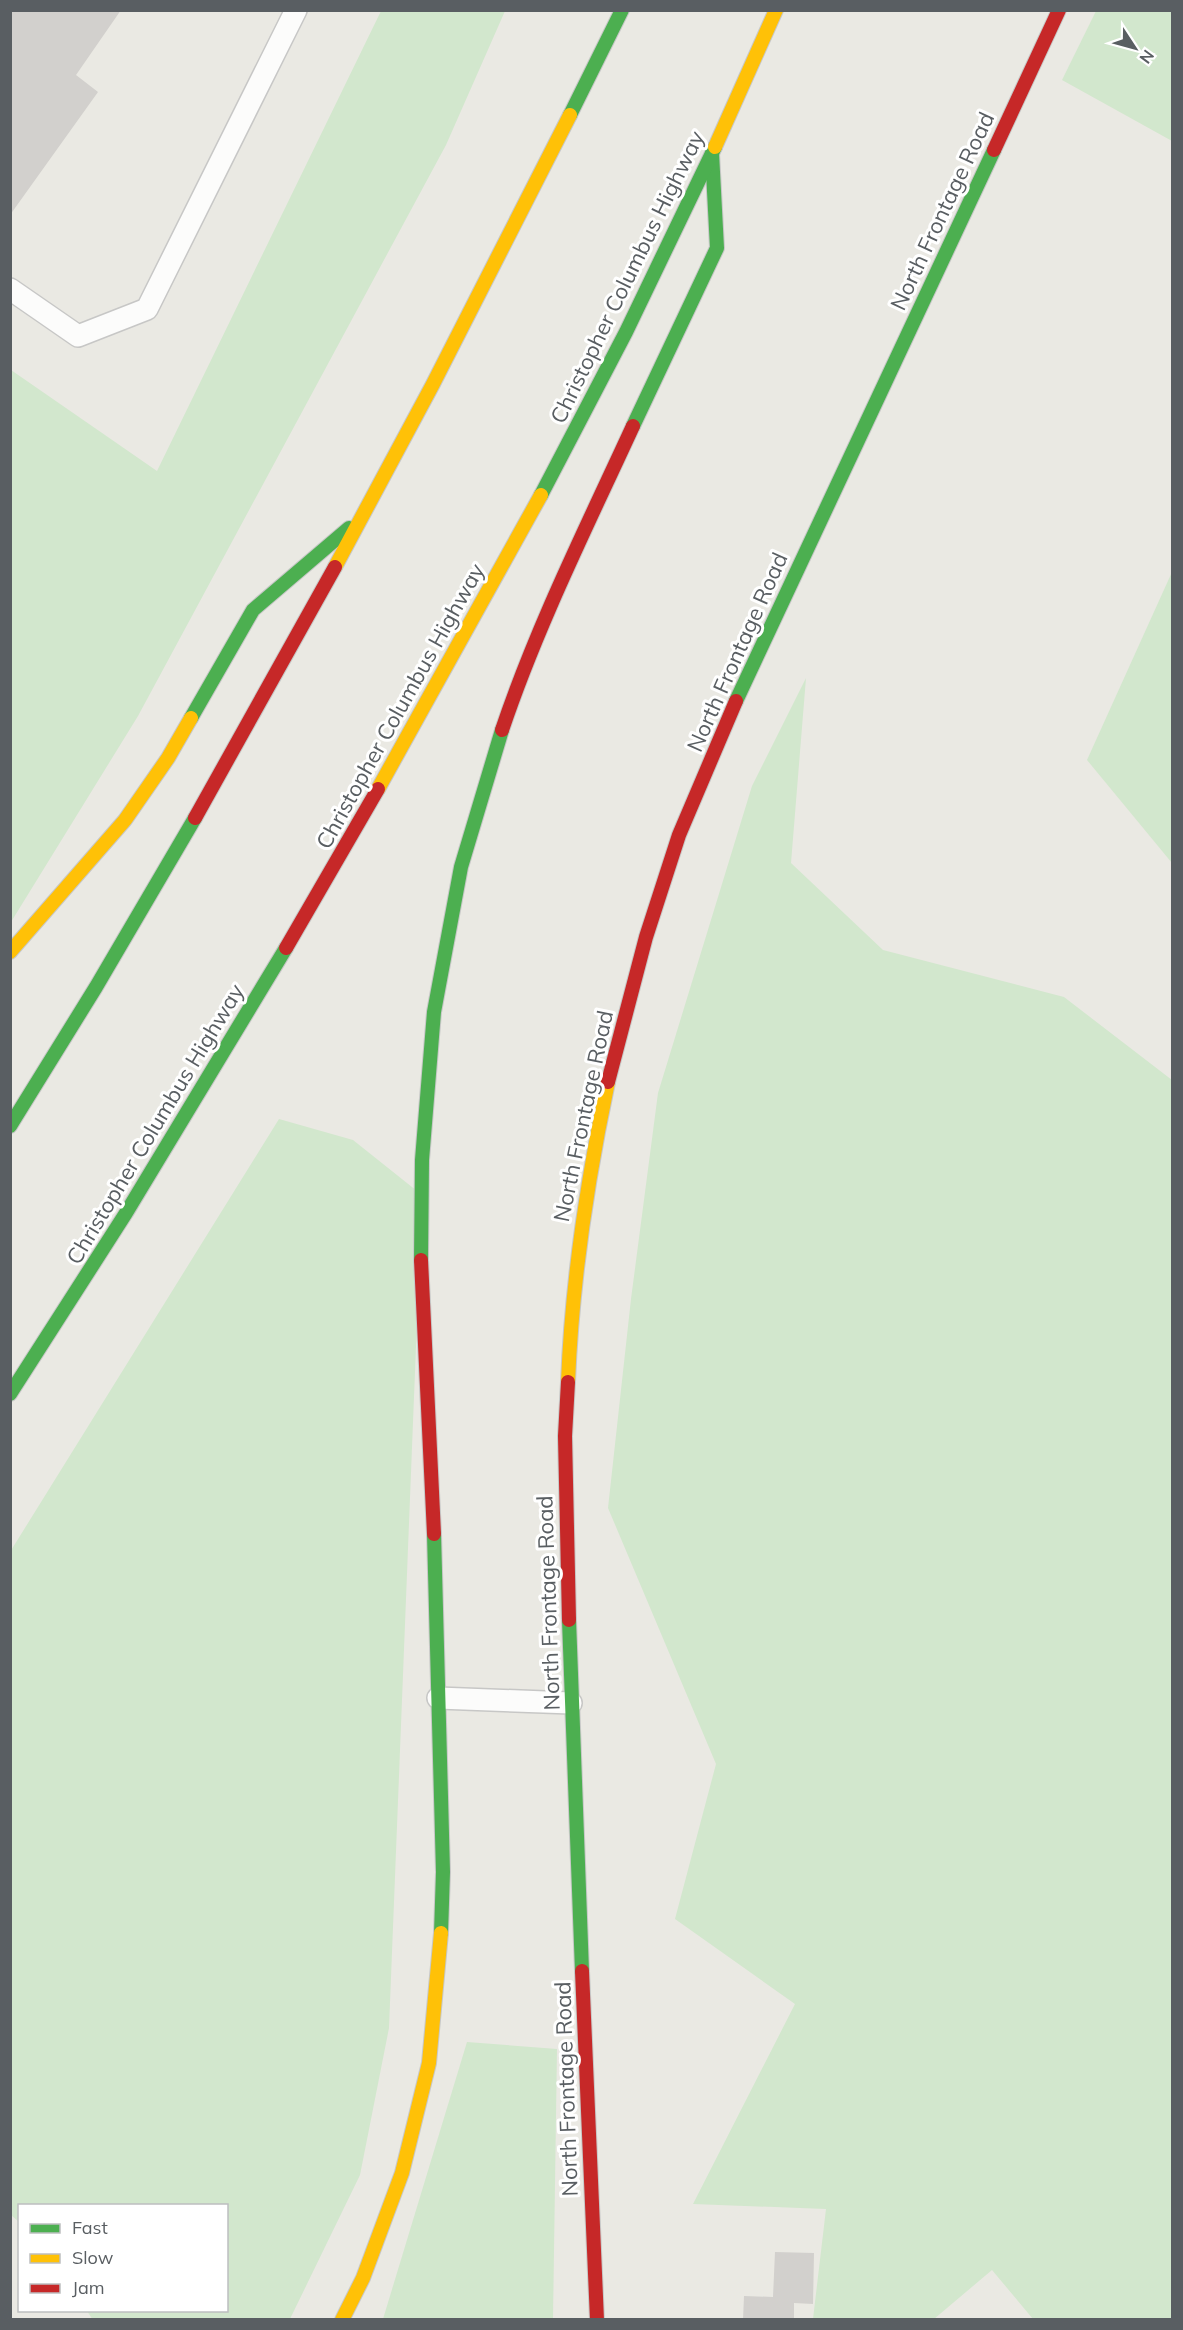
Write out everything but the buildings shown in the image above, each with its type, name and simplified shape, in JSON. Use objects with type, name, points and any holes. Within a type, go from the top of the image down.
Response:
[{"type":"main road","points":[[10,1126],[152,893],[364,515],[473,309],[622,10]]},
{"type":"main road","name":"Christopher Columbus Highway","points":[[10,1394],[57,1323],[213,1072],[459,648],[605,374],[712,153],[776,10]]},
{"type":"main road","name":"North Frontage Road","points":[[597,2319],[571,1703],[565,1436],[570,1332],[581,1230],[597,1134],[617,1044],[645,938],[679,835],[747,676],[1059,10]]},
{"type":"main road","points":[[342,2319],[363,2278],[402,2173],[429,2063],[440,1954],[443,1872],[434,1532],[421,1270],[422,1160],[436,1001],[461,867],[491,761],[515,691],[578,544],[717,248],[712,153]]},
{"type":"main road","points":[[10,952],[125,820],[168,758],[253,610],[364,515]]},
{"type":"lane","points":[[10,289],[78,336],[147,309],[296,10]]},
{"type":"lane","points":[[438,1698],[571,1703]]},
{"type":"green space","points":[[381,11],[505,11],[446,145],[138,716],[11,922],[11,370],[157,471]]},
{"type":"green space","points":[[1096,11],[1172,11],[1172,141],[1062,80]]},
{"type":"green space","points":[[1172,572],[1172,863],[1087,760]]},
{"type":"green space","points":[[806,678],[791,863],[883,950],[1064,997],[1172,1080],[1172,2319],[1033,2319],[992,2270],[934,2319],[813,2319],[826,2209],[693,2204],[795,2004],[675,1919],[716,1764],[608,1508],[631,1299],[658,1093],[752,786]]},
{"type":"green space","points":[[279,1119],[353,1140],[422,1195],[389,2028],[360,2175],[290,2319],[93,2320],[88,2312],[228,2312],[228,2204],[18,2204],[18,2221],[11,2215],[10,1552]]},
{"type":"green space","points":[[467,2042],[557,2049],[553,2319],[383,2319]]},
{"type":"traffic: fast","points":[[570,115],[622,10]]},
{"type":"traffic: fast","points":[[541,495],[626,332],[715,147]]},
{"type":"traffic: fast","points":[[736,701],[994,150]]},
{"type":"traffic: fast","points":[[633,426],[717,248],[712,153]]},
{"type":"traffic: fast","points":[[191,718],[253,610],[349,528]]},
{"type":"traffic: fast","points":[[421,1260],[422,1160],[434,1012],[461,867],[502,730]]},
{"type":"traffic: fast","points":[[10,1126],[96,987],[195,818]]},
{"type":"traffic: fast","points":[[10,1394],[126,1213],[286,948]]},
{"type":"traffic: fast","points":[[434,1534],[443,1872],[441,1933]]},
{"type":"traffic: fast","points":[[569,1620],[582,1971]]},
{"type":"traffic: slow","points":[[715,147],[776,10]]},
{"type":"traffic: slow","points":[[335,567],[433,384],[570,115]]},
{"type":"traffic: slow","points":[[378,789],[541,495]]},
{"type":"traffic: slow","points":[[10,952],[125,820],[168,758],[191,718]]},
{"type":"traffic: slow","points":[[568,1382],[573,1306],[582,1231],[593,1156],[608,1082]]},
{"type":"traffic: slow","points":[[342,2320],[363,2278],[402,2173],[429,2063],[441,1933]]},
{"type":"traffic: jam","points":[[994,150],[1059,10]]},
{"type":"traffic: jam","points":[[502,730],[547,614],[633,426]]},
{"type":"traffic: jam","points":[[195,818],[335,567]]},
{"type":"traffic: jam","points":[[608,1082],[646,937],[679,835],[736,701]]},
{"type":"traffic: jam","points":[[286,948],[378,789]]},
{"type":"traffic: jam","points":[[421,1260],[434,1534]]},
{"type":"traffic: jam","points":[[568,1382],[565,1436],[569,1620]]},
{"type":"traffic: jam","points":[[582,1971],[597,2320]]}]
